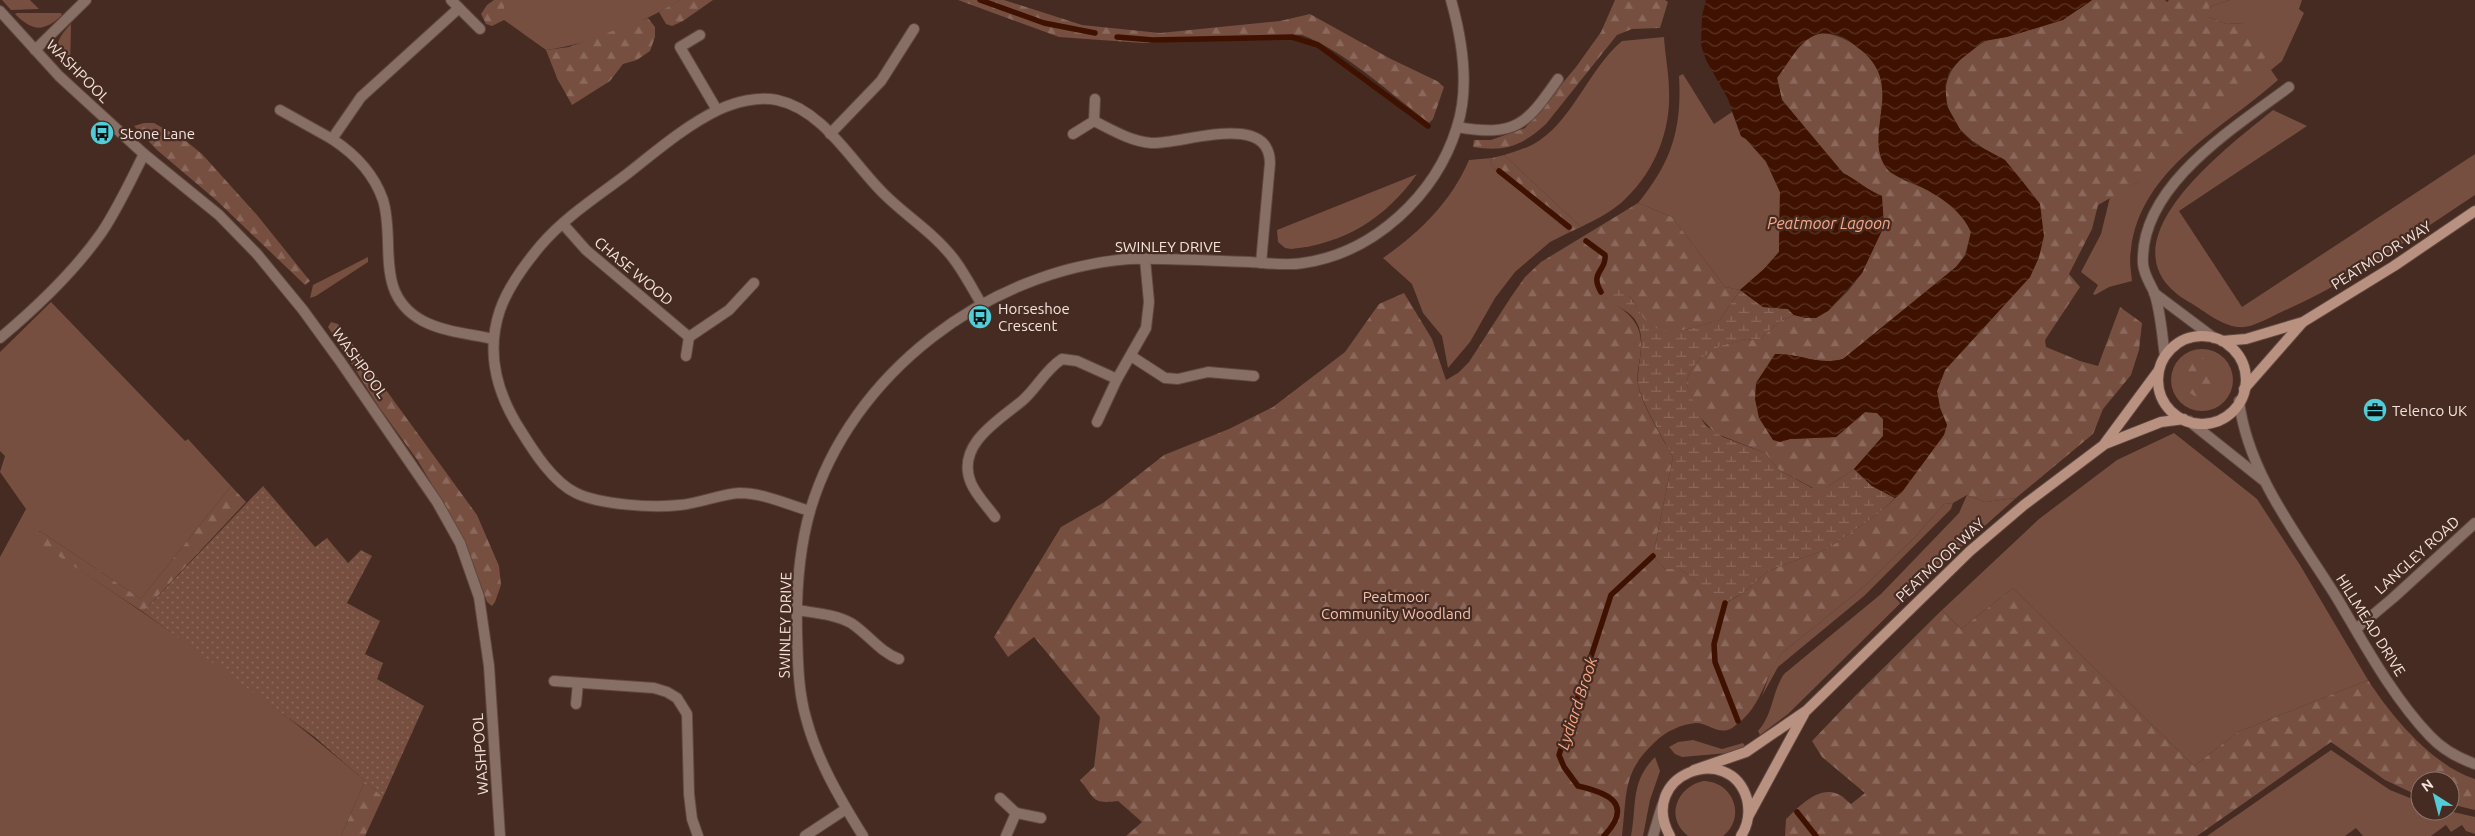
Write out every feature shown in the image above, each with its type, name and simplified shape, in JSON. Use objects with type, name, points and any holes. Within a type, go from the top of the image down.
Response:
[{"type":"main road","name":"PEATMOOR WAY","points":[[2218,339],[2246,339],[2303,322],[2394,266],[2475,211]]},
{"type":"main road","name":"PEATMOOR WAY","points":[[2244,389],[2303,322]]},
{"type":"main road","points":[[2191,337],[2218,339],[2233,349],[2242,364],[2244,389],[2239,401],[2231,412],[2216,421],[2198,423],[2186,420],[2173,412],[2162,397],[2159,388],[2159,369],[2165,356],[2174,346],[2191,337]]},
{"type":"main road","name":"PEATMOOR WAY","points":[[2104,444],[2159,369]]},
{"type":"main road","name":"PEATMOOR WAY","points":[[1664,801],[1671,785],[1678,778],[1694,770],[1746,752],[1806,711],[1970,551],[2024,505],[2104,444],[2161,422],[2186,420]]},
{"type":"main road","name":"PEATMOOR WAY","points":[[1741,836],[1748,819],[1806,711]]},
{"type":"main road","points":[[1694,770],[1702,768],[1720,771],[1736,780],[1746,795],[1751,836]]},
{"type":"main road","points":[[1664,801],[1663,819],[1670,836]]},
{"type":"street","points":[[35,50],[86,0]]},
{"type":"street","points":[[451,0],[480,29]]},
{"type":"street","name":"SWINLEY DRIVE","points":[[863,836],[846,809],[814,745],[805,718],[798,682],[797,580],[810,511],[839,444],[874,393],[898,366],[934,335],[982,305],[1043,276],[1103,261],[1145,258],[1302,264],[1319,260],[1356,246],[1375,235],[1419,197],[1442,163],[1458,127],[1462,103],[1462,61],[1459,35],[1450,0]]},
{"type":"street","points":[[332,140],[361,97],[459,8]]},
{"type":"street","name":"WASHPOOL","points":[[0,11],[35,50],[144,154],[240,235],[279,280],[340,361],[414,466],[448,520],[470,568],[479,597],[484,626],[489,666],[500,836]]},
{"type":"street","points":[[830,134],[881,80],[914,29]]},
{"type":"street","points":[[700,35],[680,47],[717,110]]},
{"type":"street","points":[[1458,127],[1491,131],[1518,125],[1533,114],[1558,79]]},
{"type":"street","points":[[2165,356],[2154,293],[2145,275],[2143,256],[2148,225],[2157,208],[2190,164],[2227,132],[2289,87]]},
{"type":"street","points":[[810,511],[744,493],[725,494],[681,505],[615,502],[576,493],[553,473],[523,436],[508,411],[496,377],[493,339],[500,311],[510,288],[542,244],[563,224],[642,162],[717,110],[736,103],[758,99],[777,100],[795,106],[810,115],[830,134],[884,194],[940,242],[954,258],[982,305]]},
{"type":"street","points":[[1094,121],[1095,99]]},
{"type":"street","points":[[280,110],[345,148],[360,163],[380,192],[386,221],[388,267],[392,286],[400,299],[416,316],[430,324],[493,339]]},
{"type":"street","points":[[1073,134],[1094,121]]},
{"type":"street","points":[[1094,121],[1127,137],[1149,143],[1162,143],[1215,134],[1247,136],[1262,141],[1269,150],[1270,163],[1261,263]]},
{"type":"street","points":[[0,338],[59,282],[102,231],[144,154]]},
{"type":"street","name":"CHASE WOOD","points":[[563,224],[586,250],[689,337]]},
{"type":"street","points":[[1097,422],[1117,379],[1143,335],[1148,320],[1149,302],[1145,258]]},
{"type":"street","points":[[686,356],[689,337],[730,310],[754,283]]},
{"type":"street","points":[[2154,293],[2218,339]]},
{"type":"street","points":[[1131,356],[1165,378],[1178,379],[1208,372],[1254,376]]},
{"type":"street","points":[[995,517],[971,485],[968,473],[971,453],[985,430],[1023,400],[1047,372],[1062,360],[1068,358],[1077,361],[1117,379]]},
{"type":"street","name":"HILLMEAD DRIVE","points":[[2239,401],[2244,428],[2264,480],[2396,694],[2431,738],[2453,755],[2475,764]]},
{"type":"street","name":"HILLMEAD DRIVE","points":[[2186,420],[2264,480]]},
{"type":"street","name":"LANGLEY ROAD","points":[[2356,629],[2475,523]]},
{"type":"street","points":[[797,610],[840,618],[849,622],[887,653],[899,659]]},
{"type":"street","points":[[554,681],[654,688],[667,692],[682,703],[688,721],[690,807],[698,836]]},
{"type":"street","points":[[576,704],[578,683]]},
{"type":"street","points":[[1000,798],[1016,813],[1042,818]]},
{"type":"street","points":[[1653,836],[1664,801]]},
{"type":"street","points":[[805,836],[846,809]]},
{"type":"street","points":[[1006,836],[1016,813]]},
{"type":"green space","points":[[2,0],[30,0],[39,9],[11,10]]},
{"type":"green space","points":[[494,0],[504,0],[504,20],[492,26],[486,24],[481,14],[487,5]]},
{"type":"green space","points":[[504,0],[680,0],[633,25],[615,32],[580,43],[546,50],[504,20]]},
{"type":"green space","points":[[680,0],[713,0],[683,21],[672,26],[666,24],[659,12]]},
{"type":"green space","points":[[958,0],[1004,0],[1082,25],[1160,33],[1280,21],[1310,14],[1391,59],[1437,81],[1444,87],[1433,119],[1429,123],[1351,62],[1318,42],[1302,35],[1142,43],[1059,37]]},
{"type":"green space","points":[[1615,0],[1665,0],[1668,2],[1660,28],[1632,29],[1617,35],[1546,124],[1529,138],[1504,148],[1473,147],[1474,140],[1491,140],[1525,128],[1576,67],[1601,32]]},
{"type":"green space","name":"Peatmoor Community Woodland","points":[[2092,0],[2165,0],[2167,2],[2169,0],[2230,0],[2209,7],[2209,17],[2226,24],[2244,23],[2264,40],[2266,54],[2262,67],[2240,90],[2138,182],[2098,205],[2092,229],[2069,274],[2080,287],[2045,340],[2046,347],[2098,366],[2120,307],[2142,323],[2139,350],[2131,375],[2103,409],[2093,434],[2016,498],[1985,502],[1967,495],[1953,503],[1944,504],[1917,535],[1866,585],[1782,653],[1750,712],[1732,728],[1723,731],[1696,723],[1674,729],[1659,738],[1644,753],[1631,774],[1626,796],[1622,836],[1126,836],[1142,822],[1118,801],[1103,802],[1092,796],[1080,780],[1094,767],[1100,717],[1034,637],[1008,657],[994,637],[1061,527],[1103,503],[1164,455],[1229,429],[1273,407],[1345,352],[1379,304],[1404,293],[1432,339],[1446,380],[1458,373],[1469,362],[1525,277],[1541,262],[1638,203],[1672,217],[1725,287],[1740,290],[1720,320],[1689,329],[1664,332],[1659,331],[1644,319],[1625,292],[1604,288],[1605,297],[1625,311],[1635,322],[1638,329],[1641,337],[1638,375],[1640,392],[1653,421],[1673,457],[1653,556],[1665,569],[1680,569],[1726,603],[1743,593],[1768,571],[1827,549],[1878,514],[1902,492],[1947,425],[1940,408],[1937,391],[1945,370],[2030,277],[2039,257],[2005,160],[1966,136],[1959,128],[1948,108],[1946,87],[1951,71],[1961,58],[1985,41],[2005,37],[2052,22],[2074,12]]},
{"type":"green space","points":[[2230,0],[2302,0],[2299,9],[2304,13],[2282,61],[2271,70],[2278,80],[2187,153],[2167,174],[2150,196],[2138,221],[2130,254],[2132,281],[2109,287],[2095,295],[2093,294],[2098,285],[2081,272],[2101,234],[2110,197],[2138,182],[2244,23],[2226,24],[2209,17],[2209,7]]},
{"type":"green space","points":[[61,13],[62,15],[50,25],[38,28],[21,20],[15,14]]},
{"type":"green space","points":[[648,18],[655,27],[655,37],[650,51],[637,60],[623,64],[610,81],[572,105],[557,78],[546,50],[569,47]]},
{"type":"green space","points":[[71,24],[70,72],[60,59],[57,48],[58,42],[65,30]]},
{"type":"green space","points":[[1819,33],[1843,38],[1854,44],[1872,61],[1883,84],[1884,96],[1880,120],[1881,128],[1903,180],[1923,188],[1952,206],[1960,214],[1971,232],[1965,255],[1956,267],[1843,359],[1825,361],[1793,355],[1775,354],[1780,442],[1790,439],[1836,437],[1865,412],[1877,413],[1883,419],[1883,436],[1854,469],[1826,488],[1813,488],[1779,470],[1765,453],[1715,433],[1698,415],[1686,383],[1690,371],[1700,359],[1719,346],[1746,339],[1759,340],[1780,321],[1794,315],[1806,318],[1828,311],[1848,291],[1862,273],[1884,226],[1881,196],[1843,173],[1782,100],[1777,78],[1803,41]]},
{"type":"green space","points":[[1664,37],[1669,107],[1667,122],[1658,152],[1642,180],[1621,203],[1581,227],[1504,155],[1531,145],[1552,131],[1600,65],[1622,41]]},
{"type":"green space","points":[[1683,74],[1714,124],[1732,112],[1741,136],[1746,139],[1766,162],[1780,192],[1779,252],[1764,269],[1740,290],[1725,287],[1672,217],[1638,203],[1650,188],[1667,159],[1679,112],[1679,76]]},
{"type":"green space","points":[[2273,110],[2307,126],[2179,211],[2242,307],[2475,154],[2475,195],[2384,256],[2337,284],[2260,322],[2250,326],[2234,326],[2218,320],[2189,302],[2163,279],[2155,254],[2162,226],[2178,199],[2201,172]]},
{"type":"green space","points":[[154,123],[186,141],[202,154],[257,215],[310,281],[305,285],[216,200],[157,150],[134,126]]},
{"type":"green space","points":[[1504,155],[1581,227],[1570,232],[1497,172],[1490,162],[1492,158]]},
{"type":"green space","points":[[1492,158],[1490,162],[1497,172],[1570,232],[1550,242],[1515,272],[1495,298],[1470,342],[1448,368],[1442,336],[1423,313],[1412,284],[1383,258],[1410,238],[1444,203],[1469,160]]},
{"type":"green space","points":[[1417,174],[1392,204],[1377,216],[1346,235],[1310,246],[1291,249],[1285,248],[1278,242],[1277,230]]},
{"type":"green space","points":[[368,257],[368,262],[310,298],[313,285]]},
{"type":"green space","points":[[1618,287],[1629,295],[1649,323],[1657,329],[1667,331],[1688,329],[1720,320],[1740,290],[1763,307],[1788,309],[1794,315],[1780,321],[1759,340],[1746,339],[1720,346],[1700,359],[1690,371],[1686,383],[1699,415],[1706,426],[1723,437],[1765,453],[1779,470],[1812,488],[1826,488],[1854,469],[1872,486],[1895,498],[1878,514],[1827,549],[1768,571],[1743,593],[1725,603],[1680,569],[1665,569],[1653,556],[1673,457],[1639,390],[1638,376],[1641,339],[1638,325],[1631,315],[1610,301],[1601,292],[1604,288]]},
{"type":"green space","points":[[51,302],[185,441],[188,439],[231,486],[141,599],[40,531],[32,538],[203,654],[286,716],[365,781],[341,836],[0,836],[0,557],[26,509],[0,472],[5,456],[0,451],[0,352]]},
{"type":"green space","points":[[331,322],[338,324],[477,515],[499,566],[501,585],[492,606],[487,602],[466,544],[450,515],[418,461],[379,407],[328,327]]},
{"type":"green space","points":[[2202,349],[2214,351],[2224,358],[2231,368],[2233,380],[2231,392],[2224,402],[2214,409],[2202,411],[2190,409],[2180,402],[2173,392],[2171,380],[2173,368],[2180,358],[2190,351]]},
{"type":"green space","points":[[2199,356],[2212,366],[2220,382],[2216,390],[2203,399],[2188,391],[2182,378],[2182,371],[2185,365]]},
{"type":"green space","points":[[2174,433],[2257,499],[2300,565],[2368,680],[2238,732],[2194,766],[2013,588],[1961,629],[1942,610],[2039,519],[2117,460]]},
{"type":"green space","points":[[231,486],[246,502],[143,612],[31,538],[40,531],[141,599]]},
{"type":"green space","points":[[263,486],[315,547],[327,538],[348,563],[361,550],[372,556],[347,603],[380,621],[365,654],[383,663],[377,679],[424,706],[383,797],[316,738],[143,612]]},
{"type":"green space","points":[[1967,495],[1985,502],[2016,498],[1923,581],[1788,714],[1760,735],[1758,731],[1767,718],[1784,674],[1881,594],[1959,513]]},
{"type":"green space","points":[[1953,503],[1951,509],[1864,596],[1778,667],[1762,696],[1772,667],[1782,653],[1866,585],[1917,535],[1944,504]]},
{"type":"green space","points":[[2013,588],[2194,766],[2238,732],[2368,680],[2377,694],[2414,738],[2444,763],[2457,771],[2410,771],[2410,792],[2385,780],[2331,742],[2197,836],[1785,836],[1786,819],[1803,803],[1816,795],[1823,792],[1831,792],[1840,795],[1851,804],[1865,793],[1822,757],[1812,741],[1942,610],[1961,629]]},
{"type":"green space","points":[[1693,740],[1722,749],[1743,743],[1745,746],[1728,753],[1682,757],[1675,754],[1669,747],[1678,742]]},
{"type":"green space","points":[[2331,750],[2390,790],[2410,798],[2410,821],[2460,821],[2460,814],[2475,817],[2475,834],[2466,831],[2462,825],[2451,832],[2446,825],[2431,836],[2363,836],[2356,828],[2345,836],[2207,836]]},
{"type":"green space","points":[[1655,757],[1660,771],[1650,800],[1643,836],[1631,836],[1638,785],[1647,766]]},
{"type":"green space","points":[[2460,772],[2475,779],[2475,810],[2460,806]]},
{"type":"green space","points":[[365,781],[383,797],[365,836],[341,836]]},
{"type":"green space","points":[[1703,781],[1722,787],[1729,793],[1733,801],[1734,819],[1730,828],[1723,836],[1688,836],[1677,820],[1675,812],[1680,796],[1686,789]]},
{"type":"water","name":"Peatmoor Lagoon","points":[[1706,0],[2092,0],[2063,20],[2007,37],[1984,41],[1960,60],[1949,72],[1945,86],[1947,106],[1961,131],[1973,143],[2005,160],[2023,182],[2040,204],[2044,236],[2039,257],[2030,277],[1945,370],[1937,391],[1940,408],[1947,425],[1944,435],[1902,492],[1895,498],[1872,486],[1854,469],[1883,436],[1883,419],[1877,413],[1865,412],[1836,437],[1790,439],[1780,442],[1773,440],[1759,418],[1755,399],[1756,383],[1775,354],[1793,355],[1825,361],[1843,359],[1956,267],[1966,255],[1971,232],[1962,217],[1948,204],[1932,193],[1888,170],[1881,157],[1878,142],[1882,95],[1881,79],[1874,64],[1846,38],[1831,33],[1820,34],[1811,37],[1803,43],[1777,78],[1782,100],[1843,173],[1882,196],[1884,226],[1862,273],[1828,311],[1816,318],[1794,315],[1788,309],[1763,307],[1740,290],[1764,269],[1779,252],[1780,192],[1766,161],[1741,136],[1728,99],[1706,60],[1701,45],[1702,16]]},
{"type":"waterway","points":[[980,0],[1044,23],[1095,33]]},
{"type":"waterway","points":[[1117,37],[1153,40],[1292,37],[1318,45],[1428,126]]},
{"type":"waterway","points":[[1499,171],[1569,227]]},
{"type":"waterway","points":[[1586,241],[1605,255],[1604,265],[1597,280],[1601,292]]},
{"type":"waterway","name":"Lydiard Brook","points":[[1604,836],[1613,825],[1617,816],[1617,808],[1614,802],[1608,796],[1578,786],[1564,767],[1559,755],[1611,595],[1653,556]]},
{"type":"waterway","points":[[1725,603],[1714,644],[1715,662],[1738,721]]},
{"type":"waterway","points":[[1797,812],[1816,836]]},
{"type":"place","name":"Stone Lane","points":[[102,133]]},
{"type":"place","name":"Horseshoe Crescent","points":[[980,317]]},
{"type":"place","name":"Telenco UK","points":[[2375,410]]}]
